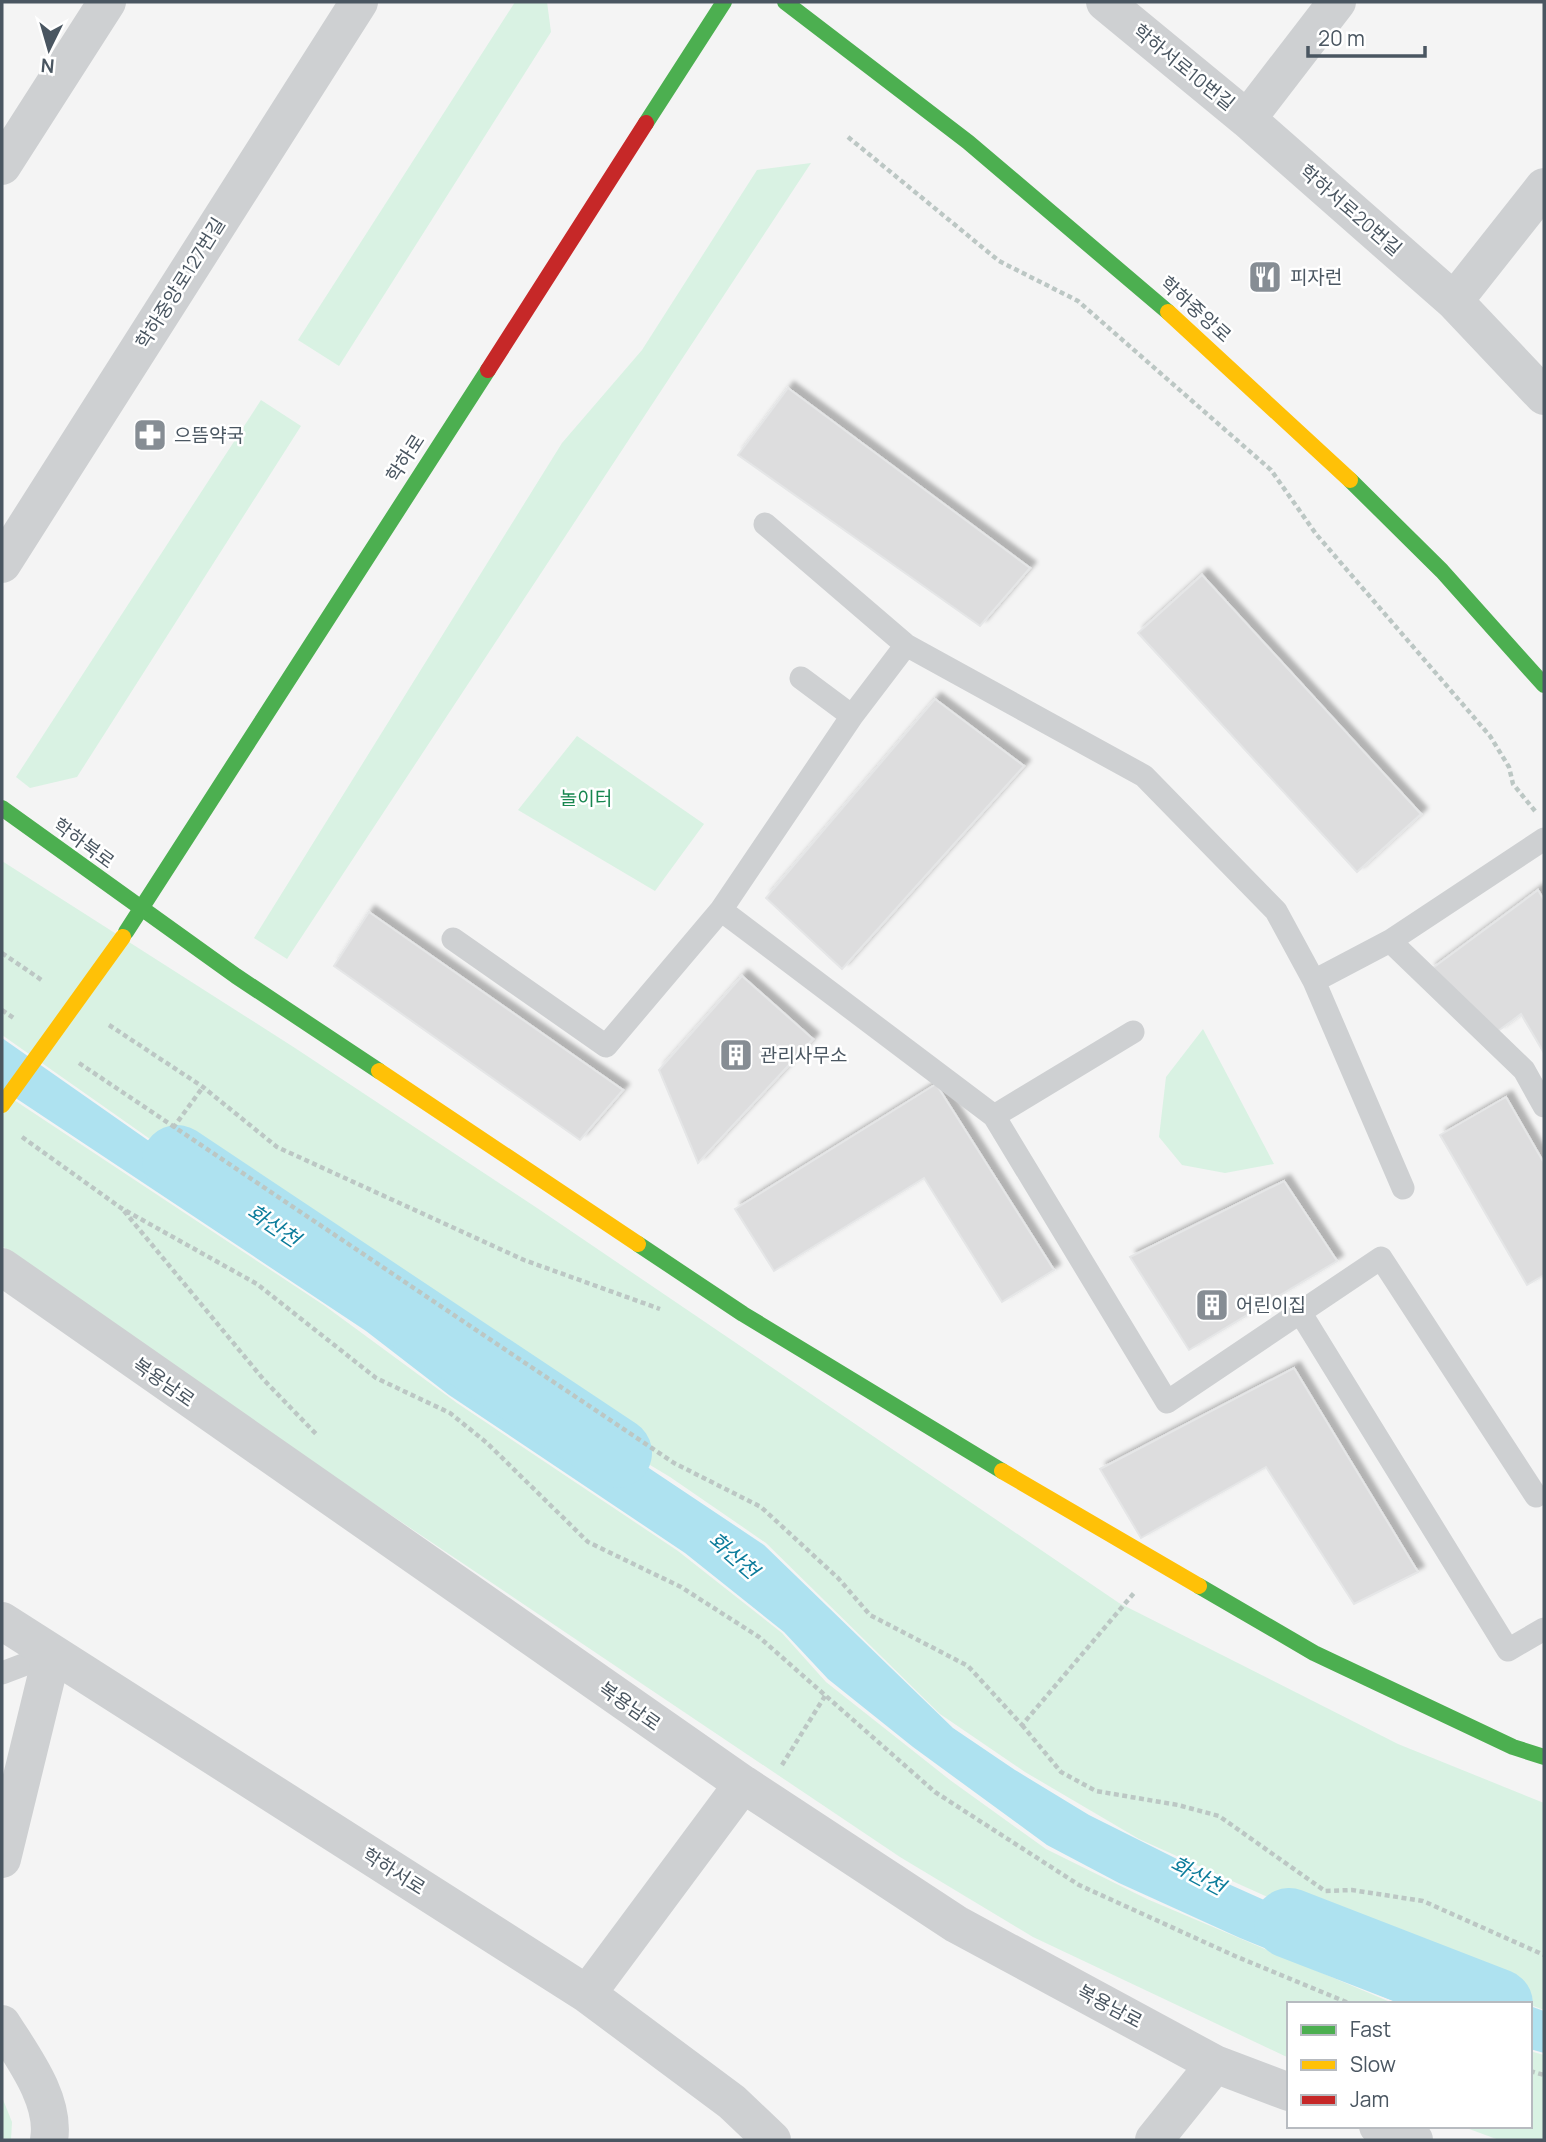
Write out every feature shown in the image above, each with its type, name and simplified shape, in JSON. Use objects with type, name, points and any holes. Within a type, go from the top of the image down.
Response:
[{"type":"street","points":[[2,166],[107,2]]},
{"type":"street","name":"학하중앙로127번길","points":[[2,564],[359,2]]},
{"type":"street","name":"학하로","points":[[2,1105],[141,911],[724,2]]},
{"type":"street","name":"학하중앙로","points":[[785,2],[880,70],[1161,305],[1413,537],[1544,685]]},
{"type":"street","name":"학하서로10번길","points":[[1105,2],[1247,118],[1337,2]]},
{"type":"street","name":"학하서로20번길","points":[[1247,118],[1454,301],[1544,396]]},
{"type":"street","points":[[1454,301],[1544,187]]},
{"type":"street","name":"학하북로","points":[[2,808],[141,911],[743,1314],[1056,1504],[1314,1653],[1513,1747],[1544,1757]]},
{"type":"street","name":"복용남로","points":[[2,1267],[743,1784],[956,1924],[1215,2064],[1287,2091]]},
{"type":"street","name":"학하서로","points":[[2,1621],[587,1994],[732,2102],[772,2140]]},
{"type":"street","points":[[2,1859],[52,1654]]},
{"type":"street","points":[[587,1994],[743,1784]]},
{"type":"street","points":[[2,2024],[38,2080],[51,2131],[49,2140]]},
{"type":"street","points":[[1154,2140],[1215,2064]]},
{"type":"street","points":[[1383,2128],[1414,2140]]},
{"type":"lane","points":[[765,524],[906,645],[1144,776],[1276,911],[1314,981],[1403,1188]]},
{"type":"lane","points":[[453,939],[606,1046],[721,910],[852,716],[906,645]]},
{"type":"lane","points":[[801,678],[852,716]]},
{"type":"lane","points":[[1314,981],[1390,941],[1544,839]]},
{"type":"lane","points":[[721,910],[994,1116],[1167,1402],[1381,1258],[1536,1496]]},
{"type":"lane","points":[[1390,941],[1524,1070],[1544,1106]]},
{"type":"lane","points":[[994,1116],[1133,1032]]},
{"type":"lane","points":[[1300,1312],[1508,1650],[1544,1629]]},
{"type":"lane","points":[[2,1673],[52,1654]]},
{"type":"path","points":[[848,137],[999,261],[1078,301],[1271,470],[1316,534],[1490,736],[1509,767],[1513,784],[1536,813]]},
{"type":"path","points":[[2,953],[52,987]]},
{"type":"path","points":[[2,1010],[24,1026]]},
{"type":"path","points":[[105,1023],[203,1087],[277,1147],[524,1260],[667,1311]]},
{"type":"path","points":[[70,1057],[674,1463],[761,1507],[838,1578],[870,1615],[968,1666],[1061,1772],[1096,1791],[1178,1805],[1219,1816],[1325,1891],[1352,1890],[1423,1901],[1544,1955]]},
{"type":"path","points":[[173,1128],[203,1087]]},
{"type":"path","points":[[13,1129],[121,1208],[257,1284],[376,1378],[450,1413],[487,1443],[588,1542],[681,1587],[759,1637],[934,1792],[1079,1885],[1346,2002]]},
{"type":"path","points":[[121,1208],[264,1380],[321,1440]]},
{"type":"path","points":[[1022,1725],[1137,1590]]},
{"type":"path","points":[[779,1770],[825,1696]]},
{"type":"green space","points":[[515,2],[547,2],[551,32],[339,366],[298,340]]},
{"type":"green space","points":[[811,163],[287,959],[254,938],[562,443],[642,350],[757,170]]},
{"type":"green space","points":[[261,400],[301,426],[77,777],[30,788],[16,777]]},
{"type":"green space","name":"놀이터","points":[[577,736],[704,824],[655,891],[518,810]]},
{"type":"green space","points":[[2,861],[295,1048],[540,1210],[1119,1603],[1398,1744],[1544,1803],[1544,2010],[1532,2005],[1532,2002],[1523,2002],[1481,1986],[1390,1963],[1330,1925],[1139,1839],[1025,1772],[940,1714],[766,1543],[670,1477],[457,1349],[404,1306],[150,1139],[2,1035]]},
{"type":"green space","points":[[1203,1029],[1274,1164],[1225,1173],[1182,1165],[1159,1137],[1166,1077]]},
{"type":"green space","points":[[2,1092],[325,1306],[457,1403],[678,1551],[782,1633],[826,1682],[950,1780],[1046,1849],[1147,1899],[1390,2002],[1287,2002],[1287,2057],[1033,1937],[900,1857],[251,1421],[2,1246]]},
{"type":"green space","points":[[1532,2052],[1544,2055],[1544,2140],[1499,2140],[1466,2128],[1532,2128]]},
{"type":"green space","points":[[2,2097],[12,2122],[11,2140],[2,2140]]},
{"type":"water","points":[[2,1038],[149,1141],[402,1308],[457,1351],[595,1432],[764,1545],[953,1728],[1089,1815],[1215,1878],[1318,1924],[1390,1964],[1480,1988],[1518,2002],[1396,2002],[1240,1938],[1119,1883],[1047,1845],[913,1747],[828,1679],[784,1632],[685,1553],[449,1395],[366,1331],[2,1089]]},
{"type":"water","points":[[1532,2007],[1544,2011],[1544,2053],[1532,2050]]},
{"type":"building","points":[[788,388],[1030,568],[980,626],[738,455]]},
{"type":"building","points":[[1202,575],[1421,814],[1357,872],[1138,633]]},
{"type":"building","points":[[935,699],[1024,766],[842,969],[766,898]]},
{"type":"building","points":[[1538,890],[1544,900],[1544,1053],[1521,1014],[1498,1031],[1430,970]]},
{"type":"building","points":[[369,912],[623,1090],[580,1140],[334,966]]},
{"type":"building","name":"관리사무소","points":[[742,976],[813,1039],[698,1163],[659,1070]]},
{"type":"building","points":[[936,1084],[1054,1270],[1002,1302],[924,1178],[774,1271],[735,1209]]},
{"type":"building","points":[[1506,1097],[1544,1163],[1544,1275],[1527,1285],[1440,1135]]},
{"type":"building","name":"어린이집","points":[[1284,1181],[1337,1261],[1189,1350],[1130,1257]]},
{"type":"building","points":[[1294,1368],[1418,1572],[1354,1604],[1266,1467],[1141,1538],[1100,1469]]},
{"type":"waterway","name":"화산천","points":[[177,1160],[617,1453]]},
{"type":"waterway","name":"화산천","points":[[1289,1923],[1493,2002]]},
{"type":"traffic: fast","points":[[646,123],[724,2]]},
{"type":"traffic: fast","points":[[785,2],[968,142],[1168,312]]},
{"type":"traffic: fast","points":[[126,932],[488,370]]},
{"type":"traffic: fast","points":[[1350,480],[1442,571],[1544,685]]},
{"type":"traffic: fast","points":[[2,808],[236,976],[379,1071]]},
{"type":"traffic: fast","points":[[638,1244],[743,1314],[1002,1471]]},
{"type":"traffic: fast","points":[[1199,1586],[1314,1653],[1513,1747],[1544,1757]]},
{"type":"traffic: slow","points":[[1168,312],[1350,480]]},
{"type":"traffic: slow","points":[[2,1105],[123,937]]},
{"type":"traffic: slow","points":[[379,1071],[638,1244]]},
{"type":"traffic: slow","points":[[1002,1471],[1199,1586]]},
{"type":"traffic: jam","points":[[488,370],[646,123]]},
{"type":"place","name":"피자런","points":[[1265,277]]},
{"type":"place","name":"으뜸약국","points":[[150,435]]},
{"type":"place","name":"관리사무소","points":[[736,1055]]},
{"type":"place","name":"어린이집","points":[[1212,1305]]}]
